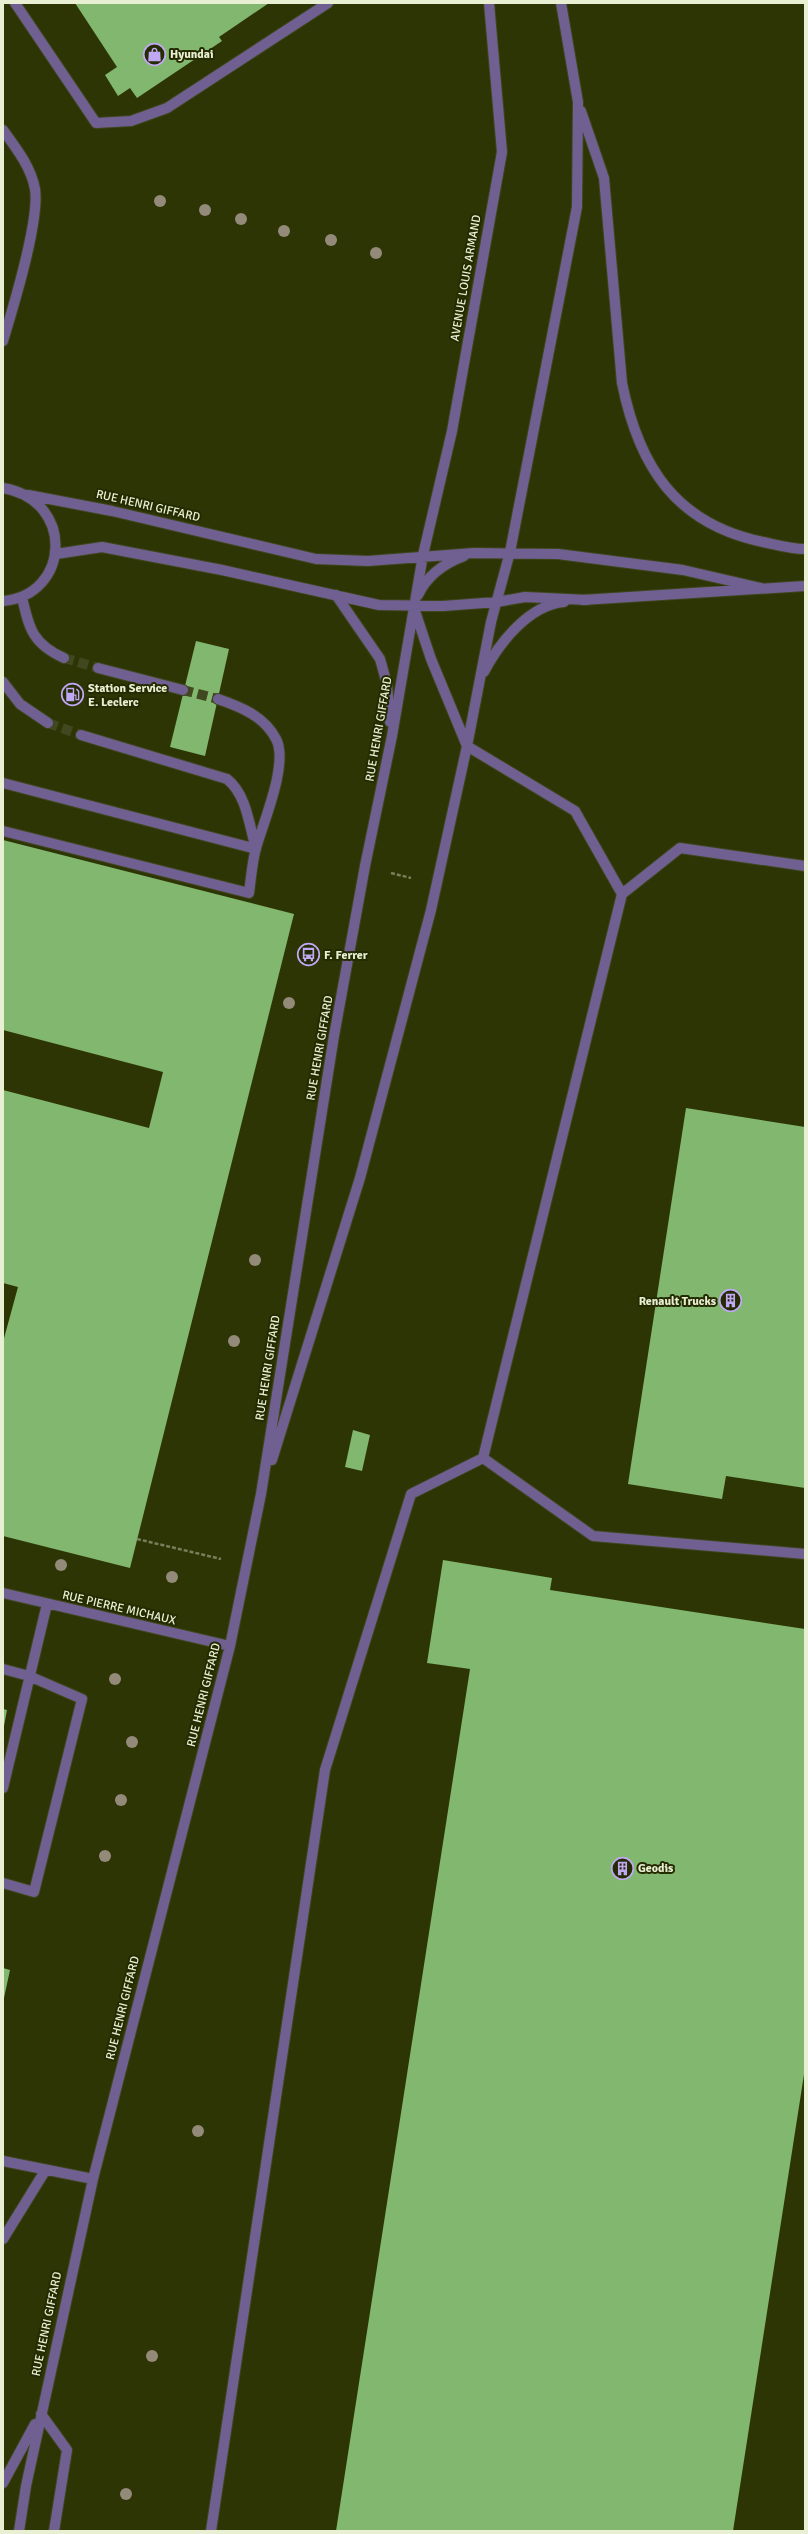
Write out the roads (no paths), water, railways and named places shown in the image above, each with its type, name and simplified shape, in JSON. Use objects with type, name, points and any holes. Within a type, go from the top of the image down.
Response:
[{"type":"street","points":[[15,3],[96,123],[130,121],[166,108],[328,3]]},
{"type":"street","name":"AVENUE LOUIS ARMAND","points":[[423,555],[452,431],[502,152],[490,3]]},
{"type":"street","points":[[561,3],[578,102],[604,178],[622,383],[627,406],[644,452],[672,495],[699,519],[715,528],[743,538],[805,549]]},
{"type":"street","points":[[510,552],[577,207],[578,102]]},
{"type":"street","points":[[3,130],[22,156],[31,174],[35,190],[30,238],[3,341]]},
{"type":"street","name":"RUE HENRI GIFFARD","points":[[3,488],[28,495],[112,511],[316,559],[368,561],[423,555],[392,736],[365,866],[334,1036],[261,1494],[245,1564],[230,1646],[92,2179],[26,2486],[19,2531]]},
{"type":"street","points":[[3,601],[22,597],[38,586],[50,572],[56,554],[56,536],[51,520],[41,506],[28,495]]},
{"type":"street","points":[[56,554],[102,547],[379,605],[413,607],[497,602],[525,597],[588,600]]},
{"type":"street","points":[[423,555],[510,552],[558,554],[683,570],[761,588]]},
{"type":"street","name":"RUE HENRI GIFFARD","points":[[261,1494],[360,1178],[431,910],[435,884],[467,746],[478,684],[510,552]]},
{"type":"street","points":[[413,607],[422,586],[439,569],[455,559],[474,553]]},
{"type":"street","points":[[478,684],[496,649],[523,621],[555,603],[805,586]]},
{"type":"street","points":[[336,595],[380,659],[387,684],[392,736]]},
{"type":"street","points":[[22,597],[30,628],[38,642],[48,651],[64,658]]},
{"type":"street","name":"RUE HENRI GIFFARD","points":[[413,607],[431,659],[467,746]]},
{"type":"street","points":[[98,668],[183,690]]},
{"type":"street","points":[[3,682],[20,704],[48,723]]},
{"type":"street","points":[[3,831],[249,893],[256,850],[274,795],[279,763],[277,740],[263,722],[241,707],[218,699]]},
{"type":"street","points":[[81,735],[227,779],[237,787],[243,800],[256,850]]},
{"type":"street","points":[[467,746],[575,812],[622,894]]},
{"type":"street","points":[[3,783],[256,850]]},
{"type":"street","points":[[212,2531],[325,1770],[411,1494],[483,1458],[622,894],[680,848],[805,866]]},
{"type":"street","points":[[483,1458],[593,1536],[805,1554]]},
{"type":"street","name":"RUE PIERRE MICHAUX","points":[[3,1593],[230,1646]]},
{"type":"street","points":[[3,1788],[47,1604]]},
{"type":"street","points":[[3,1670],[29,1676],[82,1699],[34,1892],[3,1883]]},
{"type":"street","points":[[3,2161],[45,2171],[92,2179]]},
{"type":"street","points":[[3,2239],[45,2171]]},
{"type":"street","points":[[3,2483],[41,2414],[67,2450],[54,2531]]},
{"type":"tunnel","points":[[64,658],[98,668]]},
{"type":"tunnel","points":[[183,690],[218,699]]},
{"type":"tunnel","points":[[48,723],[81,735]]},
{"type":"place","name":"Hyundai","points":[[155,54]]},
{"type":"place","name":"Station Service E. Leclerc","points":[[73,695]]},
{"type":"place","name":"F. Ferrer","points":[[309,955]]},
{"type":"place","name":"Renault Trucks","points":[[731,1301]]},
{"type":"place","name":"Geodis","points":[[622,1868]]}]
